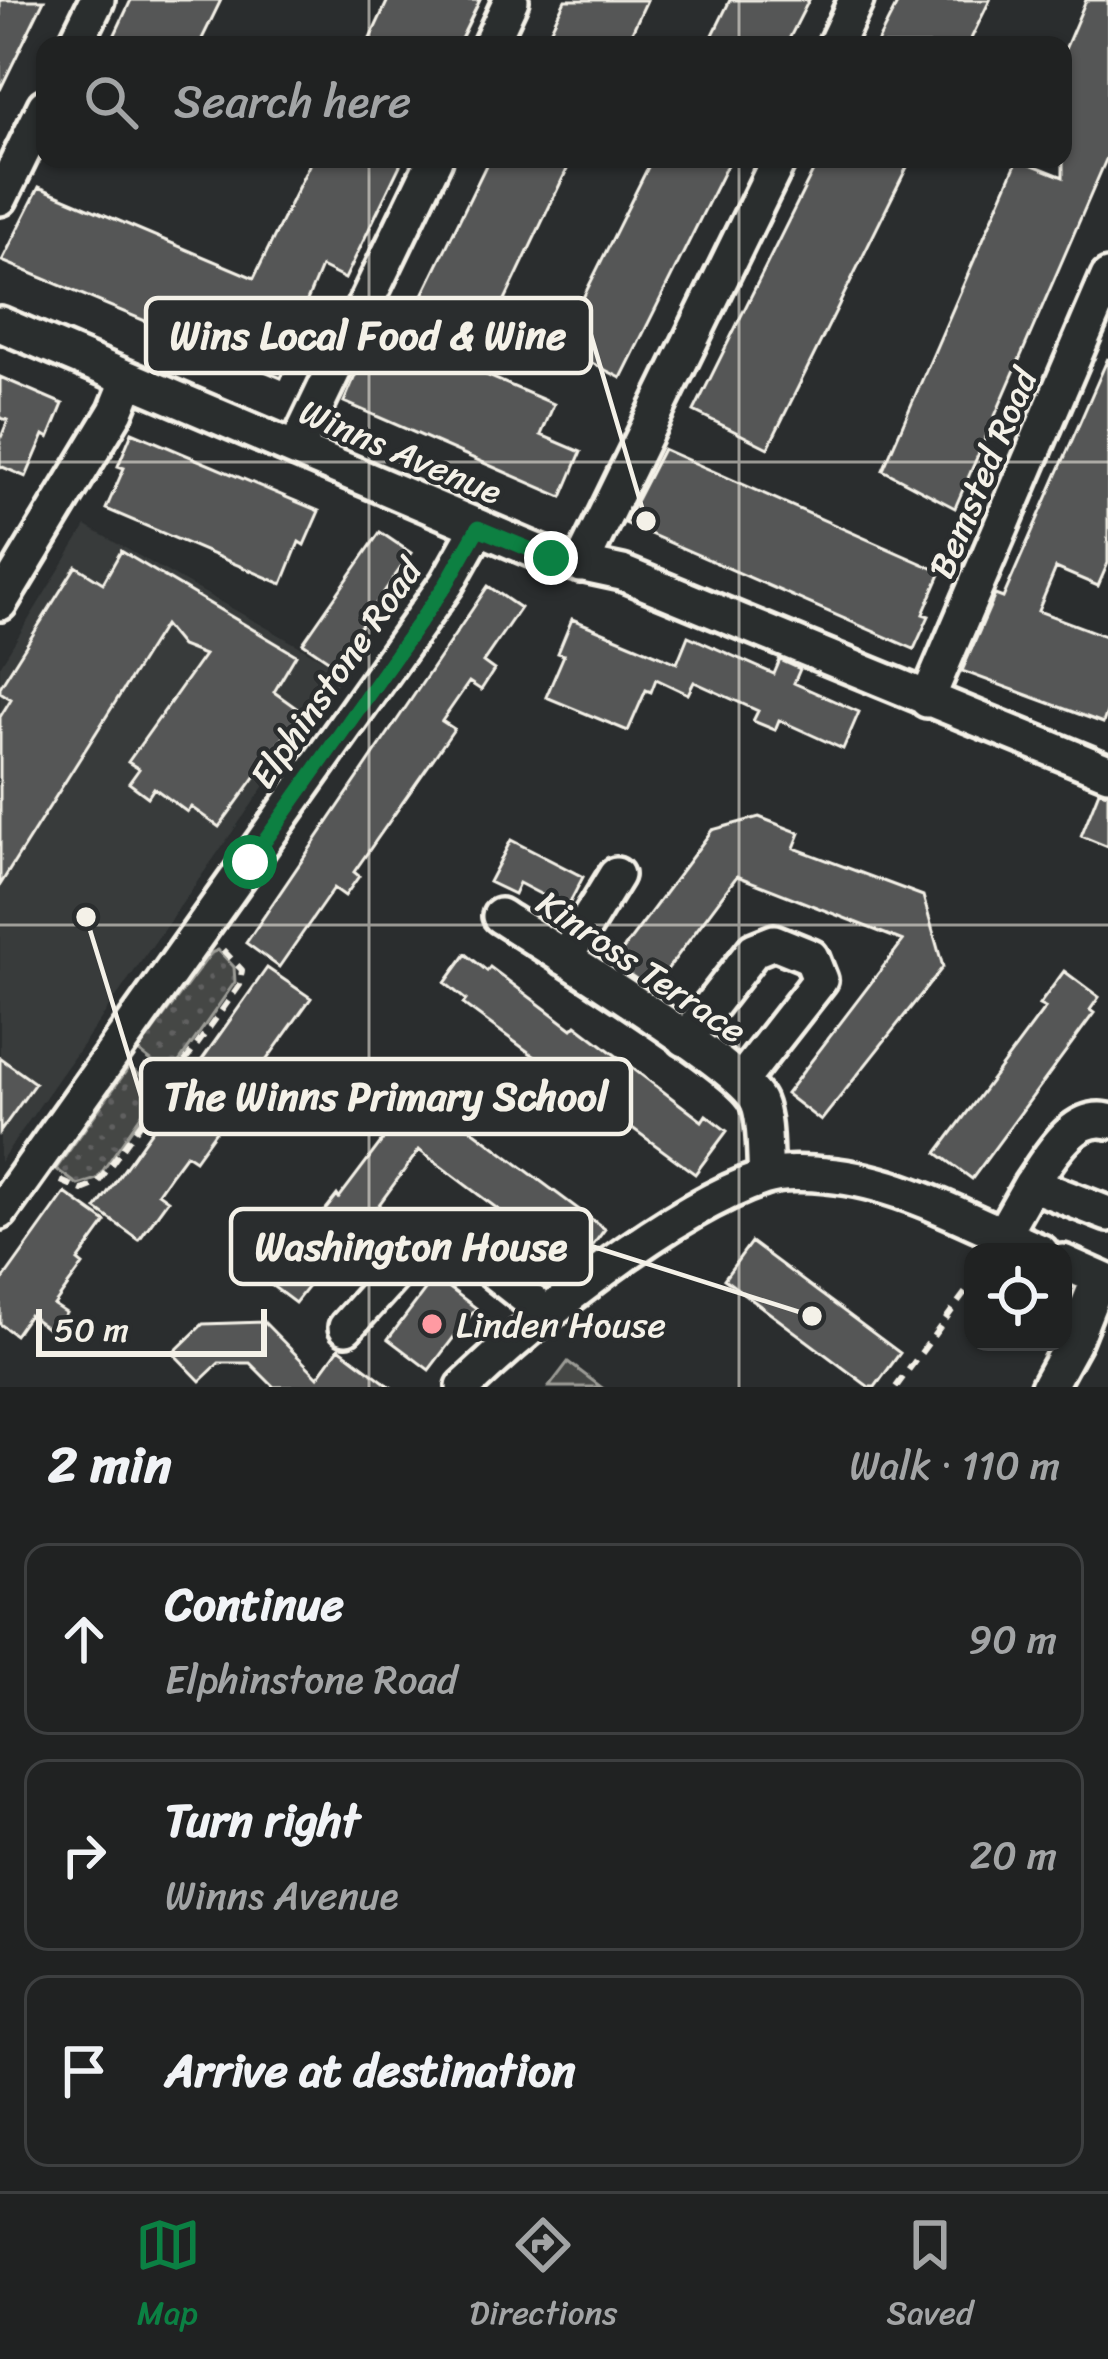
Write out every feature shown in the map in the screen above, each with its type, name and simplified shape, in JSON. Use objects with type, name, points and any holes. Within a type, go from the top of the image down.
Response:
[{"type":"street","points":[[79,36],[97,0]]},
{"type":"street","points":[[494,36],[512,0]]},
{"type":"street","points":[[839,36],[856,0]]},
{"type":"street","points":[[0,198],[36,124]]},
{"type":"street","points":[[296,448],[430,168]]},
{"type":"street","points":[[581,565],[775,168]]},
{"type":"street","name":"Bemsted Road","points":[[927,700],[1108,277]]},
{"type":"street","name":"Winns Avenue","points":[[0,324],[551,558],[622,573],[1108,772]]},
{"type":"street","points":[[0,602],[116,412],[129,379]]},
{"type":"street","name":"Elphinstone Road","points":[[0,1212],[447,583],[478,528]]},
{"type":"street","points":[[565,958],[616,875]]},
{"type":"street","name":"Kinross Terrace","points":[[500,916],[741,1081]]},
{"type":"street","points":[[685,1039],[754,950],[774,942],[811,957],[820,980],[741,1081],[758,1102],[766,1176]]},
{"type":"street","points":[[1002,1235],[1031,1184],[1076,1126],[1100,1118],[1108,1121]]},
{"type":"street","points":[[464,1387],[547,1314],[676,1221],[766,1176],[827,1174],[891,1187],[1020,1243]]},
{"type":"street","points":[[1031,1184],[1108,1214]]},
{"type":"street","points":[[346,1327],[419,1246],[439,1241],[457,1243],[547,1314]]},
{"type":"street","points":[[1048,1387],[1103,1280],[1072,1266]]},
{"type":"path","points":[[34,1164],[74,1189],[92,1187],[181,1068],[242,976],[239,965],[202,930]]},
{"type":"path","points":[[896,1387],[964,1294]]},
{"type":"shaded area","points":[[86,526],[345,672],[0,1162],[0,666]]},
{"type":"shaded area","points":[[218,950],[234,967],[235,982],[170,1075],[138,1051],[211,953]]},
{"type":"shaded area","points":[[129,1067],[159,1089],[97,1179],[78,1185],[56,1169]]},
{"type":"shaded area","points":[[568,1362],[601,1387],[549,1387]]},
{"type":"building","points":[[0,0],[44,0],[0,90]]},
{"type":"building","points":[[131,0],[221,0],[203,36],[114,36]]},
{"type":"building","points":[[388,0],[480,0],[462,36],[371,36]]},
{"type":"building","points":[[565,0],[647,0],[630,36],[547,36]]},
{"type":"building","points":[[730,0],[809,0],[791,36],[712,36]]},
{"type":"building","points":[[899,0],[990,0],[972,36],[881,36]]},
{"type":"building","points":[[1086,0],[1108,0],[1108,155],[955,508],[883,470],[1014,168],[1040,168],[1063,177],[1063,168],[1072,168],[1071,36]]},
{"type":"building","points":[[308,168],[399,168],[345,279],[321,267],[290,342],[295,345],[281,378],[2,261],[39,187],[254,278]]},
{"type":"building","points":[[485,168],[568,168],[472,369],[554,404],[541,435],[581,452],[562,497],[344,402],[358,369],[365,371],[382,330],[402,338]]},
{"type":"building","points":[[648,168],[726,168],[621,378],[559,346]]},
{"type":"building","points":[[815,168],[907,168],[768,448],[694,411]]},
{"type":"building","points":[[1108,358],[1108,563],[1098,586],[1056,568],[1038,611],[1108,637],[1108,709],[1103,723],[962,671],[995,595],[1003,598]]},
{"type":"building","points":[[0,377],[63,404],[26,477],[0,466],[0,440],[8,420],[0,418]]},
{"type":"building","points":[[132,432],[319,511],[304,545],[299,542],[282,584],[106,509],[124,468],[118,466]]},
{"type":"building","points":[[663,449],[941,572],[914,649],[625,523]]},
{"type":"building","points":[[380,532],[411,553],[334,664],[303,643]]},
{"type":"building","points":[[121,551],[296,655],[274,692],[302,712],[219,827],[191,807],[187,812],[154,788],[148,797],[129,783],[139,769],[128,762],[204,655],[181,646],[164,625],[0,885],[0,717],[11,699],[0,687],[76,566],[103,583]]},
{"type":"building","points":[[488,586],[520,608],[483,662],[494,670],[481,690],[469,682],[442,721],[454,729],[354,872],[359,876],[345,896],[334,888],[279,967],[246,943]]},
{"type":"building","points":[[572,619],[677,663],[688,636],[774,674],[780,660],[800,669],[794,683],[859,712],[843,749],[779,720],[775,730],[753,721],[758,711],[694,682],[688,694],[656,679],[628,731],[546,697],[564,655],[558,653]]},
{"type":"building","points":[[1099,791],[1108,793],[1108,847],[1081,836]]},
{"type":"building","points":[[759,817],[800,833],[794,848],[923,896],[943,967],[821,1121],[786,1094],[903,941],[737,876],[652,990],[613,963],[712,830]]},
{"type":"building","points":[[511,840],[583,877],[567,908],[519,883],[514,894],[489,882]]},
{"type":"building","points":[[466,954],[572,1029],[576,1025],[702,1121],[706,1115],[727,1131],[695,1174],[463,1004],[466,1000],[445,983]]},
{"type":"building","points":[[267,968],[311,998],[195,1160],[186,1154],[172,1173],[158,1193],[168,1200],[139,1240],[96,1209]]},
{"type":"building","points":[[1064,971],[1099,997],[1090,1010],[1094,1013],[972,1179],[937,1153],[1045,1008],[1039,1005]]},
{"type":"building","points":[[0,1058],[35,1083],[0,1132]]},
{"type":"building","points":[[401,1077],[605,1229],[583,1259],[574,1266],[419,1150],[367,1221],[295,1303],[267,1282],[391,1129],[372,1115]]},
{"type":"building","points":[[65,1193],[106,1222],[54,1305],[66,1313],[52,1332],[29,1315],[15,1335],[0,1324],[0,1284]]},
{"type":"building","points":[[751,1242],[900,1353],[875,1387],[724,1279]]},
{"type":"building","name":"Linden House","points":[[435,1277],[476,1308],[429,1370],[388,1339]]},
{"type":"building","points":[[264,1322],[318,1377],[339,1348],[391,1387],[274,1387],[250,1363],[219,1363],[200,1381],[173,1353],[203,1324]]},
{"type":"place","name":"Wins Local Food & Wine","points":[[646,521]]},
{"type":"place","name":"The Winns Primary School","points":[[86,917]]},
{"type":"place","name":"Washington House","points":[[812,1316]]},
{"type":"place","name":"Linden House","points":[[432,1324]]},
{"type":"route","points":[[250,862],[454,573],[478,528],[551,558]]}]
